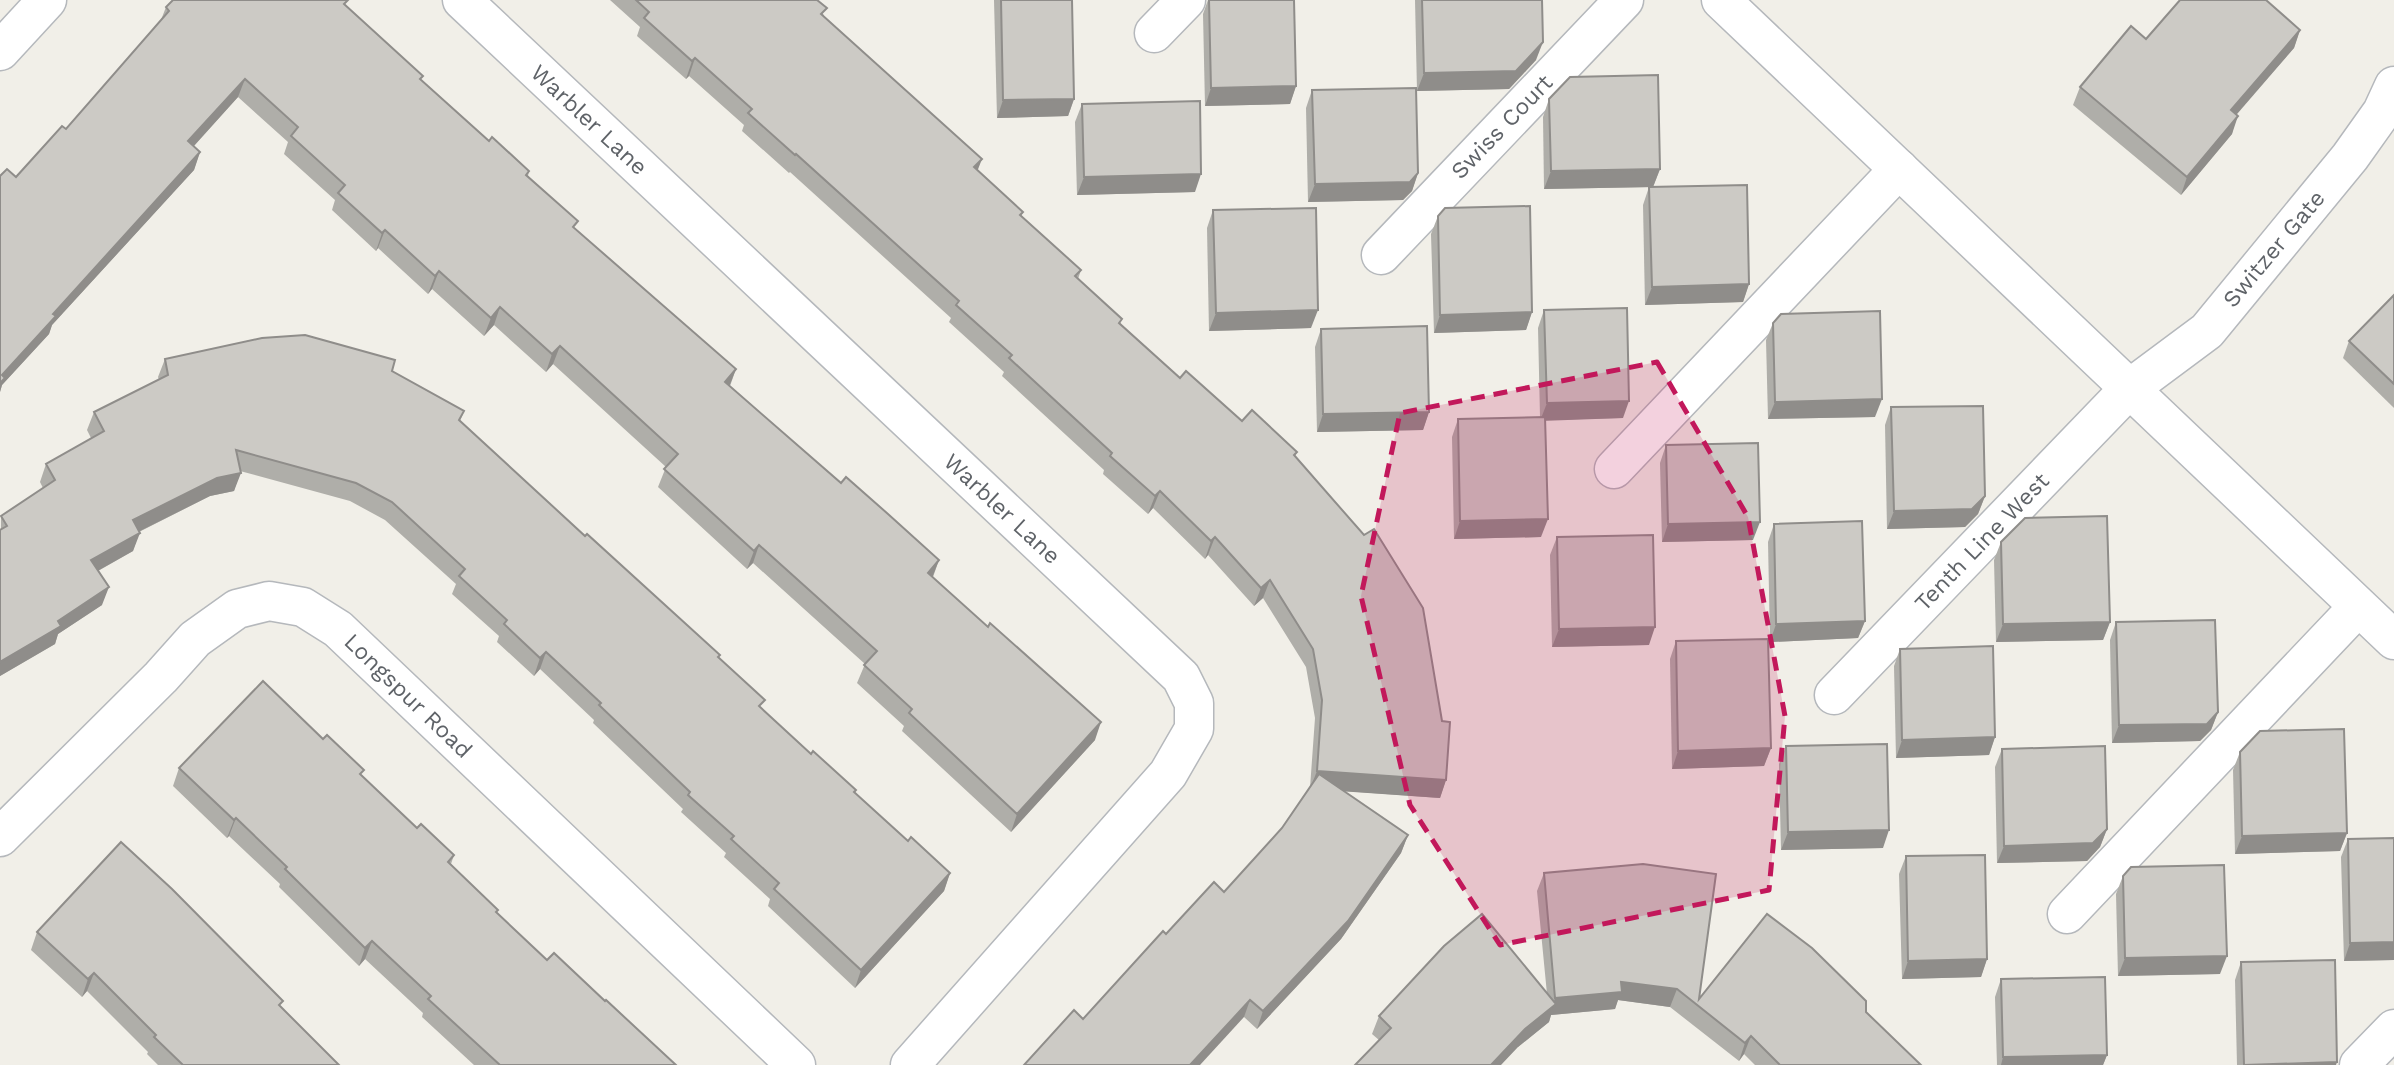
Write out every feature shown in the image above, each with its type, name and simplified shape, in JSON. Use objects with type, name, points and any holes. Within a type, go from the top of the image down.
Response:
[{"type":"street","points":[[0,51],[47,0]]},
{"type":"street","name":"Warbler Lane","points":[[462,0],[1181,677],[1194,703],[1194,729],[1168,774],[910,1065]]},
{"type":"street","points":[[1154,33],[1185,0]]},
{"type":"street","name":"Swiss Court","points":[[1381,255],[1624,0]]},
{"type":"street","points":[[1721,0],[2394,640]]},
{"type":"street","name":"Switzer Gate","points":[[2129,389],[2207,331],[2350,157],[2382,112],[2394,86]]},
{"type":"street","points":[[1614,469],[1899,169]]},
{"type":"street","name":"Tenth Line West","points":[[1834,695],[2129,389]]},
{"type":"street","name":"Longspur Road","points":[[0,837],[161,677],[195,639],[237,609],[270,601],[303,607],[338,629],[796,1065]]},
{"type":"street","points":[[2067,914],[2358,607]]},
{"type":"street","points":[[2359,1065],[2394,1028]]},
{"type":"highlighted area","points":[[1657,362],[1748,517],[1785,716],[1769,890],[1500,945],[1410,805],[1361,596],[1400,413]]},
{"type":"building","points":[[173,0],[348,0],[344,4],[423,76],[420,79],[489,141],[492,137],[529,171],[526,175],[578,221],[573,227],[736,369],[725,382],[841,483],[846,477],[939,560],[928,573],[988,627],[990,623],[1101,722],[1017,814],[909,713],[912,709],[864,665],[877,651],[759,545],[754,551],[664,469],[678,454],[560,346],[552,354],[500,307],[491,318],[439,271],[435,276],[385,230],[382,233],[338,193],[345,185],[291,136],[298,127],[245,79],[188,141],[200,152],[53,314],[56,316],[2,375],[5,378],[0,383],[0,176],[7,169],[16,177],[62,126],[66,129],[169,11],[166,7]]},
{"type":"building","points":[[636,0],[817,0],[827,8],[821,14],[982,159],[974,167],[1023,212],[1020,215],[1081,270],[1075,276],[1122,319],[1119,323],[1180,378],[1186,371],[1242,421],[1252,410],[1297,452],[1294,455],[1364,535],[1374,529],[1423,608],[1442,721],[1450,722],[1446,780],[1317,771],[1322,700],[1313,649],[1270,580],[1261,588],[1215,537],[1211,541],[1160,491],[1155,496],[1110,456],[1112,453],[1009,358],[1012,355],[956,305],[959,301],[748,113],[752,109],[695,58],[692,61],[644,18],[649,12]]},
{"type":"building","points":[[1001,0],[1072,0],[1074,99],[1003,100]]},
{"type":"building","points":[[1209,0],[1294,0],[1296,86],[1211,88]]},
{"type":"building","points":[[1422,0],[1542,0],[1543,42],[1516,71],[1424,73]]},
{"type":"building","points":[[2180,0],[2266,0],[2300,30],[2231,110],[2238,116],[2187,177],[2080,87],[2131,26],[2146,39]]},
{"type":"building","points":[[1658,75],[1660,169],[1551,171],[1549,99],[1570,77]]},
{"type":"building","points":[[1416,88],[1418,173],[1410,182],[1315,184],[1312,90]]},
{"type":"building","points":[[1200,101],[1201,174],[1084,177],[1082,104]]},
{"type":"building","points":[[1747,185],[1749,284],[1652,287],[1649,187]]},
{"type":"building","points":[[1530,206],[1532,312],[1440,315],[1438,216],[1445,208]]},
{"type":"building","points":[[1316,208],[1318,310],[1216,313],[1213,210]]},
{"type":"building","points":[[2394,295],[2394,384],[2349,341]]},
{"type":"building","points":[[1627,308],[1629,401],[1547,403],[1544,310]]},
{"type":"building","points":[[1880,311],[1882,399],[1775,402],[1773,323],[1781,314]]},
{"type":"building","points":[[1427,326],[1429,412],[1323,414],[1321,329]]},
{"type":"building","points":[[305,335],[395,360],[392,371],[464,411],[459,420],[720,655],[718,657],[765,700],[759,706],[811,754],[813,751],[908,841],[911,837],[950,873],[861,970],[774,889],[779,883],[731,839],[734,836],[688,795],[690,792],[599,705],[601,703],[546,652],[540,658],[504,624],[507,620],[459,576],[465,569],[392,502],[356,483],[236,450],[241,473],[217,478],[133,520],[140,533],[91,560],[109,587],[58,621],[61,626],[0,662],[0,530],[7,526],[1,516],[55,480],[46,464],[104,431],[94,412],[168,375],[165,359],[262,338]]},
{"type":"building","points":[[1983,406],[1985,496],[1972,509],[1894,511],[1891,407]]},
{"type":"building","points":[[1545,417],[1548,519],[1460,521],[1458,419]]},
{"type":"building","points":[[1758,443],[1760,522],[1668,524],[1666,445]]},
{"type":"building","points":[[2107,516],[2110,622],[2003,624],[2001,542],[2025,518]]},
{"type":"building","points":[[1862,521],[1865,621],[1776,624],[1774,524]]},
{"type":"building","points":[[1653,535],[1655,627],[1559,629],[1557,537]]},
{"type":"building","points":[[2215,620],[2218,712],[2207,724],[2119,725],[2116,622]]},
{"type":"building","points":[[1768,639],[1771,748],[1678,751],[1676,641]]},
{"type":"building","points":[[1993,646],[1995,737],[1902,740],[1900,649]]},
{"type":"building","points":[[263,681],[323,739],[327,735],[364,770],[360,774],[417,828],[421,824],[454,855],[448,862],[547,960],[554,953],[676,1065],[500,1065],[428,999],[431,996],[372,941],[365,948],[285,869],[287,867],[179,768]]},
{"type":"building","points":[[2344,729],[2347,833],[2242,836],[2240,752],[2260,731]]},
{"type":"building","points":[[1887,744],[1889,830],[1788,832],[1786,746]]},
{"type":"building","points":[[2105,746],[2107,829],[2093,843],[2004,846],[2002,749]]},
{"type":"building","points":[[1319,774],[1408,835],[1348,921],[1263,1011],[1250,1000],[1190,1065],[1024,1065],[1074,1010],[1083,1019],[1163,931],[1166,934],[1214,882],[1224,892],[1282,828]]},
{"type":"building","points":[[2394,838],[2394,942],[2350,943],[2348,839]]},
{"type":"building","points":[[121,842],[172,889],[283,1001],[279,1005],[339,1065],[183,1065],[94,973],[88,979],[37,932]]},
{"type":"building","points":[[1985,855],[1987,959],[1908,961],[1906,856]]},
{"type":"building","points":[[1643,864],[1716,874],[1699,999],[1767,914],[1812,948],[1866,1001],[1866,1012],[1921,1065],[1780,1065],[1751,1036],[1745,1043],[1677,989],[1621,982],[1622,992],[1555,998],[1544,873]]},
{"type":"building","points":[[2224,865],[2227,956],[2125,958],[2123,876],[2131,867]]},
{"type":"building","points":[[1482,914],[1556,1004],[1525,1029],[1491,1065],[1355,1065],[1391,1028],[1379,1016],[1444,946]]},
{"type":"building","points":[[2335,960],[2337,1062],[2244,1065],[2241,962]]},
{"type":"building","points":[[2105,977],[2107,1055],[2003,1057],[2001,979]]}]
